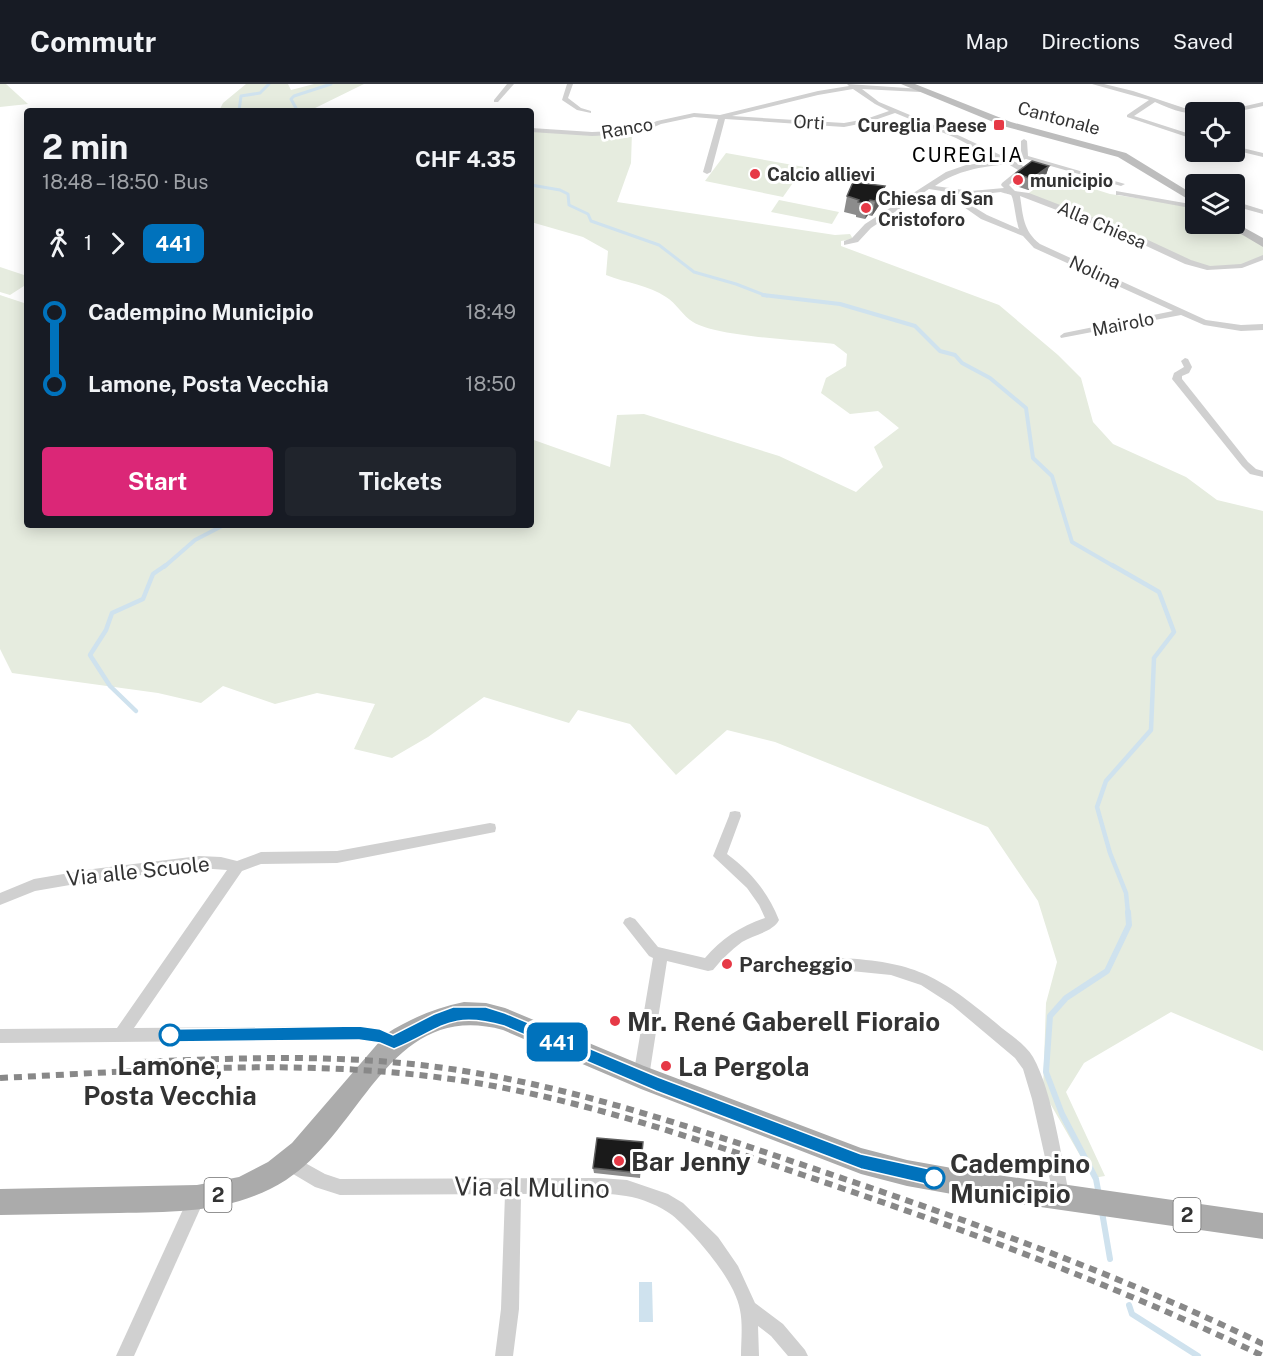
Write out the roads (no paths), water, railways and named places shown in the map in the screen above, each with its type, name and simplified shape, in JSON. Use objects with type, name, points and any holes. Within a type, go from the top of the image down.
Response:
[{"type":"main road","name":"2","points":[[0,1202],[197,1198],[242,1190],[264,1179],[289,1162],[311,1141],[394,1042],[439,1018],[453,1014],[486,1014],[505,1019],[641,1077],[861,1161],[885,1168],[963,1184],[1263,1226]]},
{"type":"street","points":[[496,101],[511,84]]},
{"type":"street","points":[[570,84],[564,99],[579,110],[590,112]]},
{"type":"street","name":"Cantonale","points":[[906,84],[1014,126],[1122,155],[1185,194]]},
{"type":"street","points":[[1095,84],[1155,100],[1178,109],[1234,112],[1263,104]]},
{"type":"street","points":[[852,85],[877,103],[958,137],[1022,170],[1005,185],[1017,197],[1017,211],[1024,234]]},
{"type":"street","points":[[707,172],[722,116],[852,85],[920,90]]},
{"type":"street","points":[[1155,100],[1129,116],[1185,134]]},
{"type":"street","name":"Orti","points":[[722,116],[844,125],[867,121],[894,111]]},
{"type":"street","name":"Ranco","points":[[534,129],[592,134],[614,133],[647,128],[683,116],[722,116]]},
{"type":"street","points":[[1014,126],[1022,139],[1025,157]]},
{"type":"street","points":[[1245,151],[1263,155]]},
{"type":"street","points":[[847,243],[855,240],[868,226],[949,171],[970,166],[1012,163],[1025,157],[1121,184]]},
{"type":"street","name":"Alla Chiesa","points":[[928,187],[971,192],[1001,190],[1013,192],[1047,202],[1109,226],[1200,266],[1229,268],[1263,257]]},
{"type":"street","name":"Nolina","points":[[971,192],[965,205],[984,217],[1024,234],[1037,246],[1181,312],[1214,324],[1258,328],[1263,333]]},
{"type":"street","points":[[1119,194],[1185,205]]},
{"type":"street","points":[[1245,206],[1263,212]]},
{"type":"street","points":[[1245,233],[1263,243]]},
{"type":"street","name":"Mairolo","points":[[1064,336],[1181,312]]},
{"type":"street","points":[[1185,361],[1188,367],[1186,371],[1177,375],[1177,379],[1252,472],[1263,474]]},
{"type":"street","points":[[630,923],[654,952],[708,965],[723,947],[756,927],[769,924],[772,920],[767,904],[740,871],[720,856],[735,816]]},
{"type":"street","name":"Via alle Scuole","points":[[0,899],[34,885],[93,875],[199,862],[222,863],[237,867],[261,858],[337,857],[490,828]]},
{"type":"street","points":[[120,1036],[237,867]]},
{"type":"street","points":[[641,1077],[661,955]]},
{"type":"street","points":[[841,964],[895,968],[929,980],[949,992],[1026,1059],[1071,1199]]},
{"type":"street","points":[[0,1036],[359,1033],[380,1036],[394,1042]]},
{"type":"street","name":"Via al Mulino","points":[[289,1162],[321,1181],[340,1187],[627,1188],[662,1200],[677,1209],[712,1243],[732,1272],[748,1309],[750,1356]]},
{"type":"street","points":[[504,1356],[510,1309],[513,1186]]},
{"type":"street","points":[[124,1356],[197,1198]]},
{"type":"street","points":[[748,1309],[777,1330],[799,1356]]},
{"type":"water","points":[[639,1282],[652,1282],[653,1322],[639,1322]]},
{"type":"waterway","points":[[239,108],[241,96],[260,93],[269,84]]},
{"type":"waterway","points":[[296,108],[291,99],[294,96],[331,84]]},
{"type":"waterway","points":[[534,186],[560,190],[568,194],[569,205],[588,214],[591,221],[659,245],[694,272],[765,295]]},
{"type":"waterway","points":[[765,295],[840,304],[915,326],[940,351],[955,355],[962,363],[990,378],[1026,408],[1033,458],[1052,476],[1072,542],[1115,567]]},
{"type":"waterway","points":[[164,567],[195,540],[218,528]]},
{"type":"waterway","points":[[136,711],[110,686],[90,655],[106,630],[112,613],[143,599],[153,574],[166,565]]},
{"type":"waterway","points":[[1112,565],[1159,592],[1174,632],[1154,658],[1151,730],[1106,781],[1097,807],[1110,853],[1126,893],[1128,913]]},
{"type":"waterway","points":[[1099,1195],[1096,1179],[1062,1114],[1046,1072],[1050,1016],[1066,998],[1107,971],[1129,925],[1128,912]]},
{"type":"waterway","points":[[1102,1212],[1110,1259]]},
{"type":"waterway","points":[[1129,1305],[1132,1314],[1198,1356]]},
{"type":"railway","points":[[141,1062],[285,1058],[393,1062],[478,1073],[574,1094],[716,1136],[982,1227],[1152,1294],[1263,1344]]},
{"type":"railway","points":[[0,1078],[214,1068],[321,1068],[428,1076],[524,1092],[618,1116],[711,1144],[920,1216],[1093,1281],[1263,1356]]},
{"type":"place","name":"Cureglia Paese","points":[[999,125]]},
{"type":"place","name":"Calcio allievi","points":[[755,174]]},
{"type":"place","name":"municipio","points":[[1018,180]]},
{"type":"place","name":"Chiesa di San Cristoforo","points":[[866,208]]},
{"type":"place","name":"Parcheggio","points":[[727,964]]},
{"type":"place","name":"Mr. René Gaberell Fioraio","points":[[615,1021]]},
{"type":"place","name":"Lamone, Posta Vecchia","points":[[170,1035]]},
{"type":"place","name":"La Pergola","points":[[666,1066]]},
{"type":"place","name":"Bar Jenny","points":[[619,1161]]},
{"type":"place","name":"Cadempino Municipio","points":[[934,1178]]},
{"type":"district","name":"CUREGLIA","points":[[968,155]]}]
